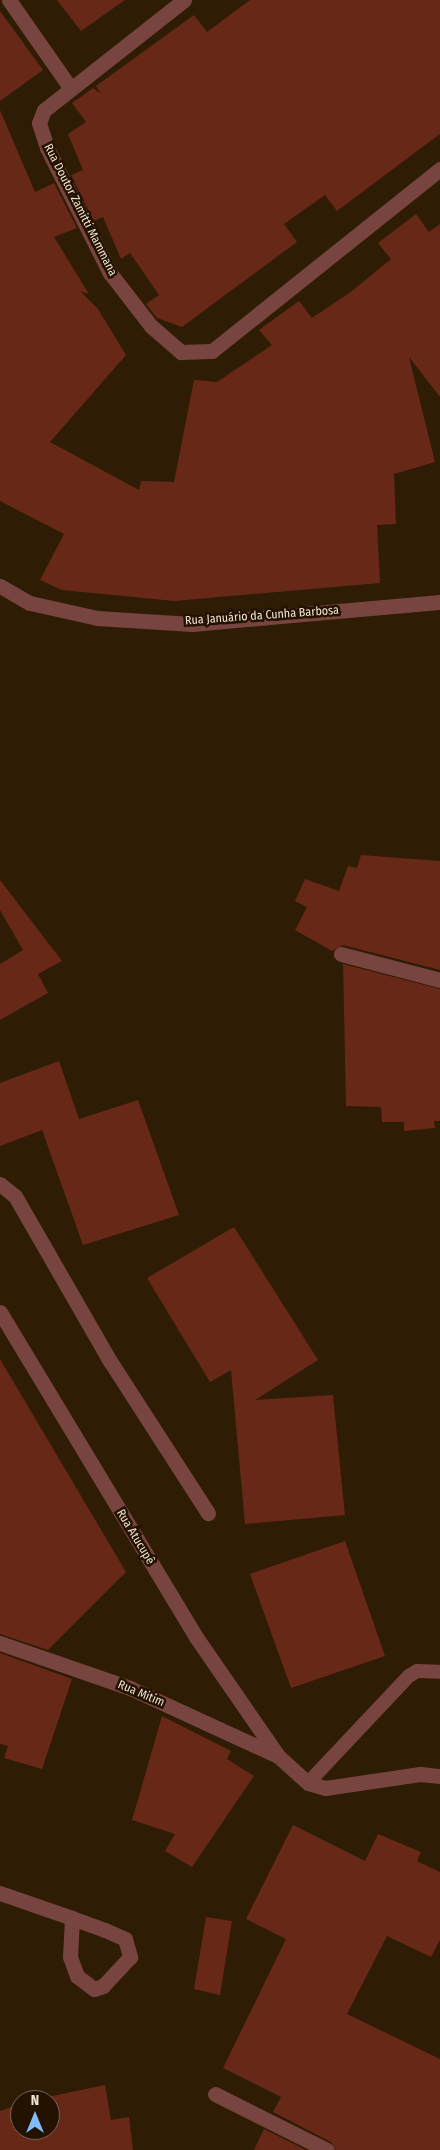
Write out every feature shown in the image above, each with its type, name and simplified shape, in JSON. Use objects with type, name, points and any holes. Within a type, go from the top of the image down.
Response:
[{"type":"street","points":[[9,0],[71,89]]},
{"type":"street","name":"Rua Doutor Zamitti Mammana","points":[[184,0],[44,110],[39,131],[110,272],[152,326],[181,352],[212,351],[440,169]]},
{"type":"street","name":"Rua Januário da Cunha Barbosa","points":[[0,586],[30,603],[98,618],[192,624],[440,602]]},
{"type":"street","points":[[341,954],[440,980]]},
{"type":"street","points":[[0,1184],[15,1196],[110,1361],[208,1513]]},
{"type":"street","name":"Rua Atucupê","points":[[0,1312],[196,1637],[278,1756]]},
{"type":"street","name":"Rua Mitim","points":[[0,1643],[130,1688],[278,1756]]},
{"type":"street","points":[[278,1756],[308,1783],[345,1788],[413,1775],[440,1776]]},
{"type":"street","points":[[0,1892],[72,1918],[129,1943],[130,1957],[124,1966],[103,1986],[94,1988],[77,1976],[70,1957],[72,1918]]},
{"type":"street","points":[[215,2094],[327,2150]]},
{"type":"lane","points":[[308,1783],[409,1676],[417,1671],[440,1672]]},
{"type":"building","points":[[57,0],[125,0],[81,31]]},
{"type":"building","points":[[250,0],[440,0],[440,134],[337,211],[325,195],[284,224],[297,242],[182,327],[157,318],[146,304],[159,295],[130,253],[121,259],[103,217],[94,221],[71,175],[83,170],[68,134],[86,122],[72,103],[93,88],[101,94],[96,86],[194,15],[207,32]]},
{"type":"building","points":[[0,11],[43,70],[0,101]]},
{"type":"building","points":[[0,110],[35,192],[54,183],[77,228],[54,237],[89,294],[80,291],[98,309],[126,355],[50,442],[139,490],[141,481],[174,482],[194,380],[217,382],[272,345],[259,330],[299,301],[312,318],[352,291],[391,259],[378,243],[416,214],[429,232],[440,224],[440,397],[409,357],[435,462],[394,474],[396,524],[377,525],[380,583],[174,601],[62,590],[40,580],[64,534],[0,501]]},
{"type":"building","points":[[361,855],[440,861],[440,970],[343,945],[332,951],[295,930],[307,907],[295,901],[305,879],[339,891],[348,866],[357,868]]},
{"type":"building","points":[[0,880],[62,961],[38,974],[48,993],[0,1020],[0,964],[23,950],[0,910]]},
{"type":"building","points":[[343,964],[440,989],[440,1121],[434,1121],[435,1128],[404,1131],[404,1122],[382,1122],[381,1107],[346,1106]]},
{"type":"building","points":[[59,1061],[79,1119],[138,1100],[179,1215],[83,1245],[42,1130],[0,1146],[0,1083]]},
{"type":"building","points":[[234,1227],[318,1360],[255,1400],[333,1395],[345,1515],[245,1524],[231,1370],[210,1382],[147,1278]]},
{"type":"building","points":[[0,1359],[126,1572],[48,1650],[0,1634]]},
{"type":"building","points":[[345,1541],[385,1656],[291,1688],[250,1574]]},
{"type":"building","points":[[0,1653],[72,1679],[42,1769],[4,1758],[8,1746],[0,1744]]},
{"type":"building","points":[[162,1716],[231,1751],[227,1759],[254,1776],[192,1867],[165,1851],[175,1834],[132,1820]]},
{"type":"building","points":[[293,1825],[365,1861],[378,1834],[421,1852],[417,1861],[440,1872],[440,1940],[431,1957],[387,1936],[347,2014],[440,2059],[440,2150],[336,2150],[331,2142],[273,2112],[281,2097],[223,2068],[286,1939],[246,1919]]},
{"type":"building","points":[[206,1917],[232,1921],[220,1995],[194,1989]]},
{"type":"building","points":[[105,2085],[111,2120],[129,2117],[133,2150],[0,2150],[0,2111],[10,2108],[10,2140],[60,2140],[60,2094]]},
{"type":"building","points":[[264,2129],[306,2150],[254,2150]]}]
